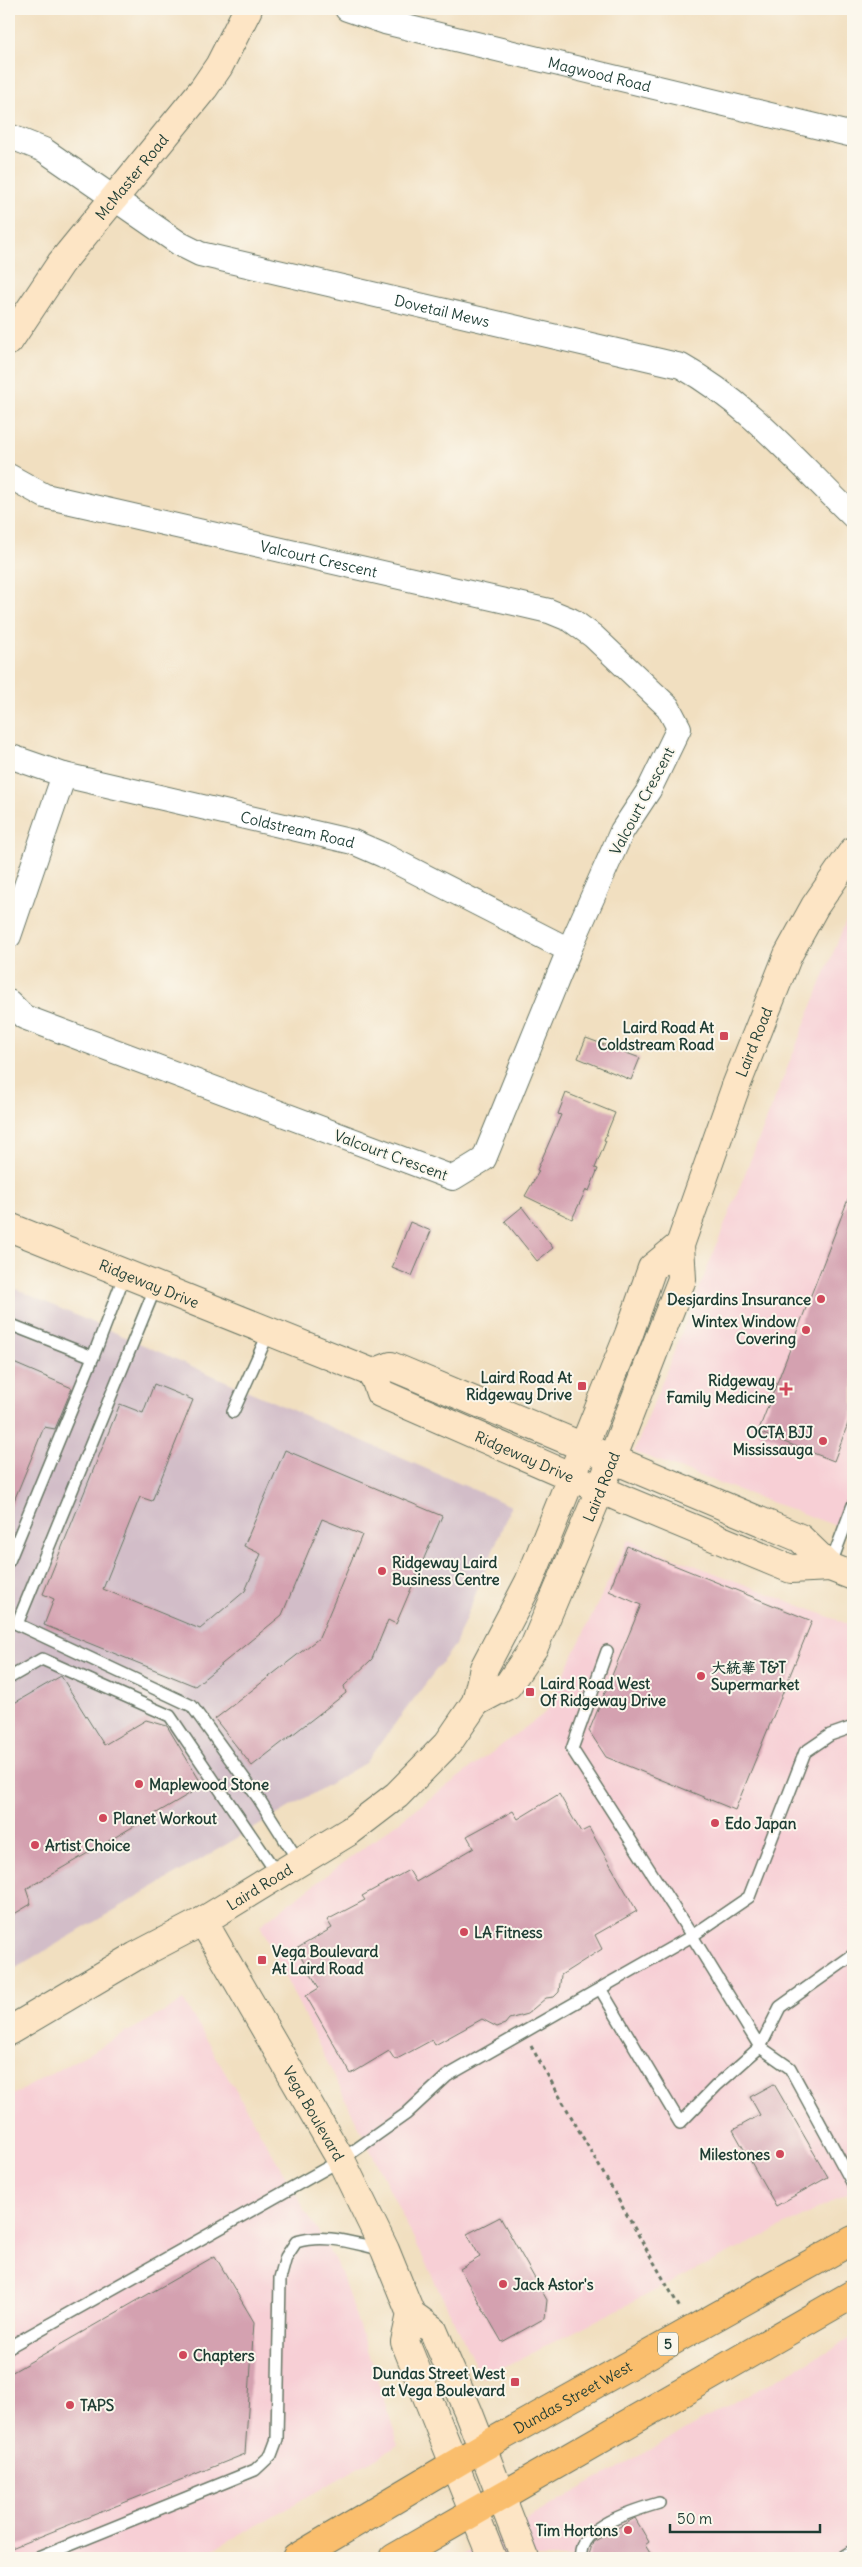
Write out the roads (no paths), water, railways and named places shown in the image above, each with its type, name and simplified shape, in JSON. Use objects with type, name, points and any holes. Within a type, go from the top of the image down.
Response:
[{"type":"main road","name":"Dundas Street West","points":[[296,2558],[487,2459],[692,2330],[853,2240]]},
{"type":"main road","points":[[394,2558],[853,2294]]},
{"type":"street","name":"McMaster Road","points":[[9,341],[61,263],[204,88],[219,66],[248,9]]},
{"type":"street","name":"Magwood Road","points":[[347,9],[404,26],[853,135]]},
{"type":"street","name":"Dovetail Mews","points":[[9,136],[44,150],[180,244],[214,258],[681,366],[705,379],[739,407],[853,516]]},
{"type":"street","name":"Valcourt Crescent","points":[[9,476],[44,496],[549,611],[571,620],[593,636],[668,707],[679,728],[649,790],[622,831],[569,950],[484,1159],[453,1178],[24,1017],[9,1002]]},
{"type":"street","name":"Coldstream Road","points":[[9,756],[64,775],[353,842],[383,855],[569,950]]},
{"type":"street","points":[[9,936],[64,775]]},
{"type":"street","name":"Laird Road","points":[[476,1702],[508,1686],[534,1647],[600,1490],[682,1279],[680,1245],[736,1086],[788,955],[815,906],[853,851]]},
{"type":"street","name":"Ridgeway Drive","points":[[9,1227],[373,1373],[391,1366],[800,1538],[842,1572]]},
{"type":"street","name":"Laird Road","points":[[11,2025],[203,1921],[350,1831],[397,1795],[448,1743],[476,1702],[484,1668],[529,1582],[572,1477],[652,1268],[680,1245]]},
{"type":"street","name":"Ridgeway Drive","points":[[373,1373],[380,1393],[600,1490],[791,1569],[842,1572]]},
{"type":"street","name":"Vega Boulevard","points":[[203,1921],[341,2160],[386,2250],[411,2314]]},
{"type":"street","points":[[492,2558],[406,2342],[411,2314],[433,2330],[487,2459],[525,2558]]},
{"type":"lane","points":[[9,1561],[125,1274]]},
{"type":"lane","points":[[156,1286],[17,1624],[192,1706],[259,1799],[289,1869]]},
{"type":"lane","points":[[9,1324],[93,1357]]},
{"type":"lane","points":[[233,1412],[269,1332]]},
{"type":"lane","points":[[842,1572],[853,1505]]},
{"type":"lane","points":[[607,1651],[572,1749],[692,1936],[760,2047],[790,2068],[853,2184]]},
{"type":"lane","points":[[9,1678],[42,1659],[170,1716],[289,1869]]},
{"type":"lane","points":[[9,2347],[341,2160],[406,2114],[447,2076],[601,1990],[692,1936],[749,1897],[805,1752],[830,1735],[853,1727]]},
{"type":"lane","points":[[601,1990],[680,2123],[716,2086],[760,2047],[780,2007],[853,1955]]},
{"type":"lane","points":[[38,2558],[255,2470],[271,2455],[277,2439],[280,2279],[286,2257],[296,2242],[312,2237],[331,2238],[386,2250]]},
{"type":"lane","points":[[581,2558],[580,2550],[585,2538],[629,2512],[659,2503]]},
{"type":"lane","points":[[842,2558],[853,2551]]},
{"type":"place","name":"Laird Road At Coldstream Road","points":[[724,1036]]},
{"type":"place","name":"Desjardins Insurance","points":[[821,1299]]},
{"type":"place","name":"Wintex Window Covering","points":[[806,1330]]},
{"type":"place","name":"Laird Road At Ridgeway Drive","points":[[582,1386]]},
{"type":"place","name":"Ridgeway Family Medicine","points":[[786,1389]]},
{"type":"place","name":"OCTA BJJ Mississauga","points":[[823,1441]]},
{"type":"place","name":"Ridgeway Laird Business Centre","points":[[382,1571]]},
{"type":"place","name":"大統華 T&T Supermarket","points":[[701,1676]]},
{"type":"place","name":"Laird Road West Of Ridgeway Drive","points":[[530,1692]]},
{"type":"place","name":"Maplewood Stone","points":[[139,1784]]},
{"type":"place","name":"Planet Workout","points":[[103,1818]]},
{"type":"place","name":"Edo Japan","points":[[715,1823]]},
{"type":"place","name":"Artist Choice","points":[[35,1845]]},
{"type":"place","name":"LA Fitness","points":[[464,1932]]},
{"type":"place","name":"Vega Boulevard At Laird Road","points":[[262,1960]]},
{"type":"place","name":"Milestones","points":[[780,2154]]},
{"type":"place","name":"Jack Astor's","points":[[503,2284]]},
{"type":"place","name":"Chapters","points":[[183,2355]]},
{"type":"place","name":"Dundas Street West at Vega Boulevard","points":[[515,2382]]},
{"type":"place","name":"TAPS","points":[[70,2405]]},
{"type":"place","name":"Tim Hortons","points":[[628,2530]]}]
